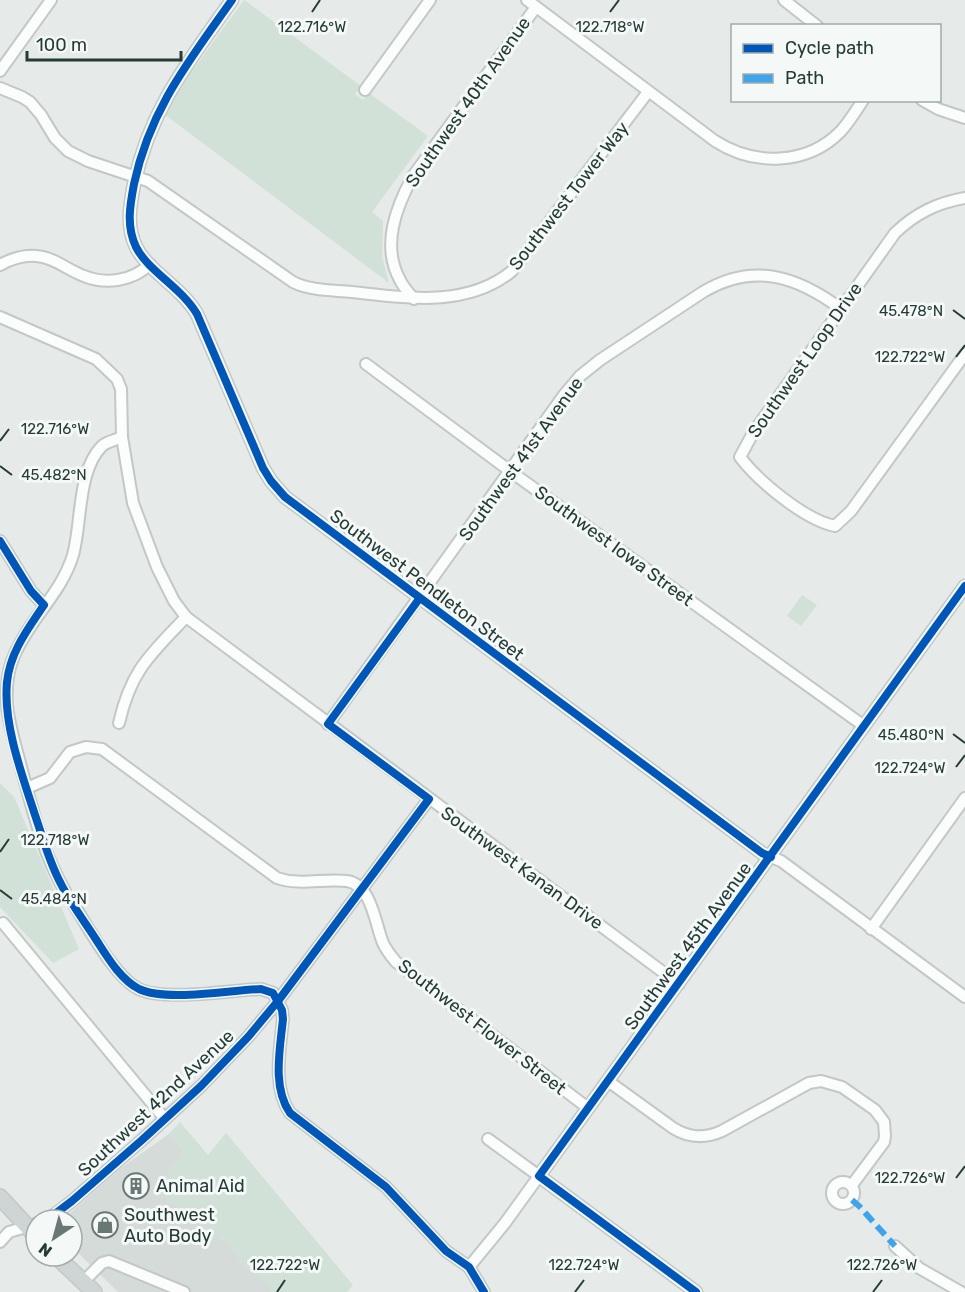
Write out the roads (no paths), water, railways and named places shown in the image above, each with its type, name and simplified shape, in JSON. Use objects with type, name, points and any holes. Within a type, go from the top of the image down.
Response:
[{"type":"main road","points":[[0,1197],[24,1220]]},
{"type":"main road","points":[[68,1268],[88,1287]]},
{"type":"street","points":[[0,71],[51,0]]},
{"type":"street","name":"Southwest Pendleton Street","points":[[232,0],[170,89],[150,131],[136,176],[129,213],[130,227],[137,249],[182,294],[197,314],[258,456],[275,486],[292,502],[419,599],[762,853],[781,861],[965,997]]},
{"type":"street","points":[[365,90],[430,0]]},
{"type":"street","points":[[784,0],[814,24]]},
{"type":"street","points":[[532,3],[648,92],[726,148],[746,156],[771,159],[795,157],[816,149],[841,130],[862,102]]},
{"type":"street","name":"Southwest 40th Avenue","points":[[414,298],[400,282],[392,250],[393,224],[405,191],[532,3]]},
{"type":"street","points":[[0,88],[30,102],[55,138],[68,152],[88,161],[136,176]]},
{"type":"street","name":"Southwest Tower Way","points":[[136,176],[147,181],[302,286],[414,298],[457,296],[500,281],[512,271],[648,92]]},
{"type":"street","points":[[926,102],[938,109],[965,118]]},
{"type":"street","name":"Southwest Loop Drive","points":[[965,198],[938,204],[921,212],[896,232],[753,434],[740,457],[763,482],[821,522],[835,526],[851,511],[965,354]]},
{"type":"street","points":[[0,265],[11,259],[34,256],[50,260],[84,276],[106,280],[131,277],[142,273],[150,264]]},
{"type":"street","name":"Southwest 41st Avenue","points":[[328,724],[564,395],[580,376],[600,360],[718,284],[735,278],[756,275],[787,279],[807,286],[841,309]]},
{"type":"street","name":"Southwest Kanan Drive","points":[[0,317],[96,359],[117,379],[121,389],[122,437],[133,503],[157,567],[174,601],[186,617],[679,984]]},
{"type":"street","name":"Southwest Iowa Street","points":[[366,364],[510,471],[864,726]]},
{"type":"street","points":[[65,891],[50,860],[27,788],[10,726],[7,684],[14,654],[23,636],[68,573],[79,526],[85,479],[93,460],[103,445],[122,437]]},
{"type":"street","points":[[0,542],[31,591],[44,605]]},
{"type":"street","name":"Southwest 45th Avenue","points":[[468,1267],[540,1176],[965,586]]},
{"type":"street","points":[[119,723],[124,701],[142,663],[186,617]]},
{"type":"street","points":[[27,788],[50,778],[70,752],[86,747],[102,749],[277,879],[346,881],[361,889]]},
{"type":"street","points":[[871,929],[965,798]]},
{"type":"street","name":"Southwest 42nd Avenue","points":[[63,1208],[165,1119],[219,1068],[278,1001],[429,799]]},
{"type":"street","name":"Southwest Flower Street","points":[[361,889],[371,908],[383,945],[396,962],[588,1108]]},
{"type":"street","points":[[73,903],[123,976],[141,990],[167,994],[261,989],[273,993],[283,1019],[279,1086],[283,1102],[290,1113],[386,1187],[442,1247],[468,1267],[484,1292]]},
{"type":"street","points":[[3,923],[165,1119]]},
{"type":"street","points":[[608,1081],[680,1133],[696,1137],[714,1135],[802,1086],[821,1081],[837,1085],[874,1110],[881,1116],[885,1126],[884,1142],[852,1185]]},
{"type":"street","points":[[488,1139],[696,1292]]},
{"type":"street","points":[[0,1242],[8,1233],[24,1230]]},
{"type":"street","points":[[895,1246],[919,1268],[961,1292]]},
{"type":"street","points":[[88,1287],[102,1263],[109,1261],[184,1292]]},
{"type":"place","name":"Animal Aid","points":[[136,1186]]},
{"type":"place","name":"Southwest Auto Body","points":[[105,1225]]}]
